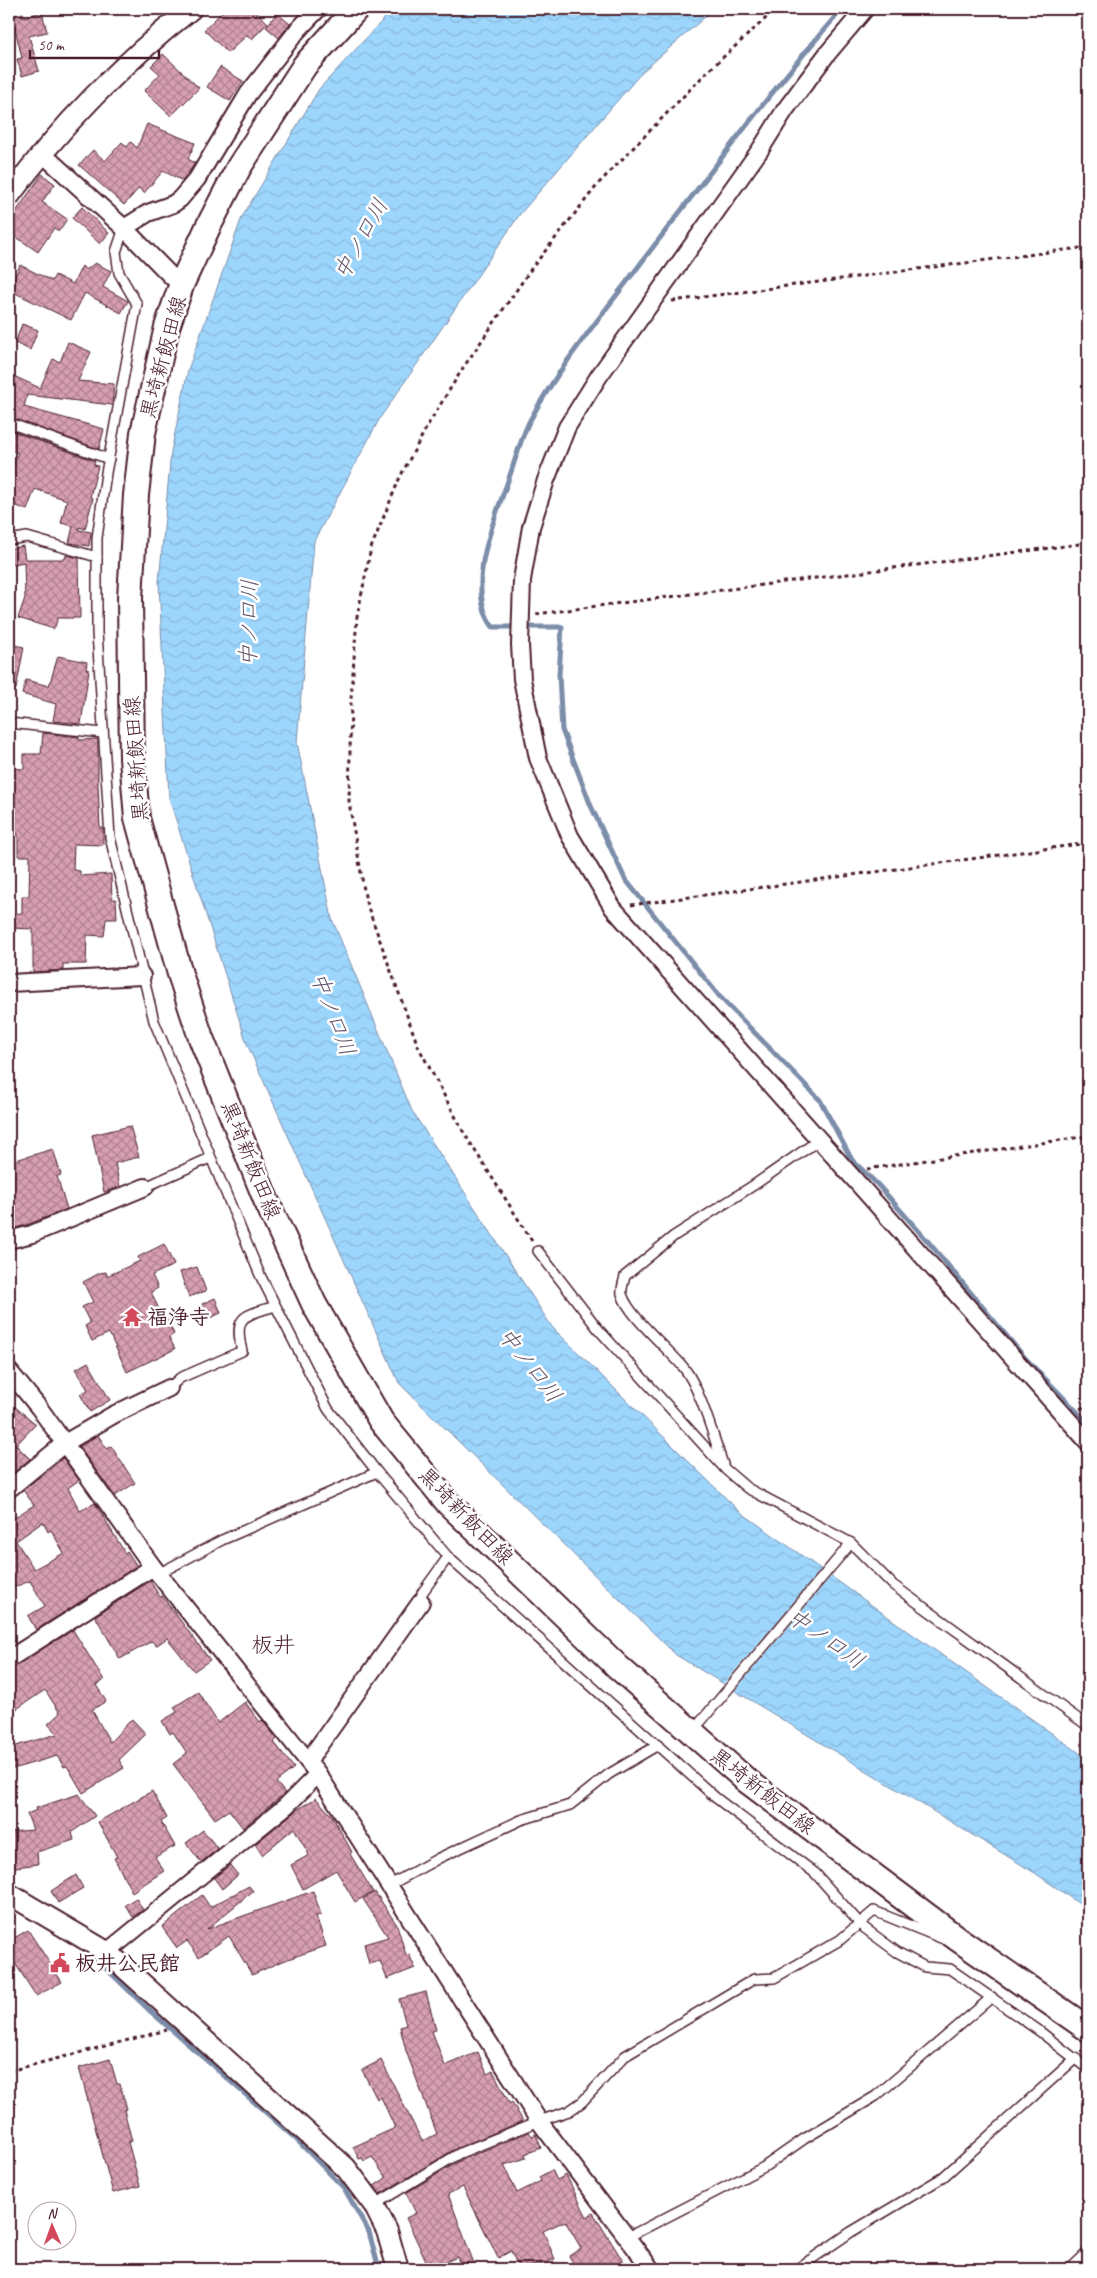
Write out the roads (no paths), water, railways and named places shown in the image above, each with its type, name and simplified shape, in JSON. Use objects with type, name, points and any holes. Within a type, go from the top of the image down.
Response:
[{"type":"main road","name":"黒埼新飯田線","points":[[356,9],[305,65],[238,167],[208,226],[182,283],[167,327],[143,433],[132,542],[130,668],[132,758],[137,818],[200,1038],[266,1200],[314,1304],[380,1421],[448,1503],[694,1729],[746,1780],[958,1939],[1088,2029]]},
{"type":"street","points":[[9,196],[43,154],[94,97],[171,24],[191,9]]},
{"type":"street","points":[[124,228],[148,213],[174,204],[180,199],[197,179],[248,94],[297,31],[318,9]]},
{"type":"street","points":[[865,9],[827,54],[786,110],[652,304],[599,376],[567,427],[546,480],[531,527],[522,580],[520,645],[522,679],[538,758],[570,836],[613,908],[1088,1442]]},
{"type":"street","points":[[43,154],[124,228],[172,277],[182,283]]},
{"type":"street","points":[[9,983],[142,976]]},
{"type":"street","points":[[9,1240],[32,1234],[145,1187]]},
{"type":"street","points":[[9,1371],[65,1443],[156,1570],[282,1726],[313,1768],[539,2121],[652,2269]]},
{"type":"street","points":[[9,1489],[65,1443],[113,1415],[169,1388]]},
{"type":"street","points":[[9,1659],[156,1570]]},
{"type":"street","points":[[106,1952],[286,1806],[313,1768],[421,1602]]},
{"type":"street","points":[[9,1894],[106,1952],[346,2168],[374,2205],[386,2231],[398,2269]]},
{"type":"lane","points":[[124,228],[116,252],[119,273],[137,304],[97,538],[102,733],[110,837],[154,1021],[210,1158],[275,1306],[328,1409],[377,1472],[448,1557],[716,1798],[815,1873],[860,1924],[904,1956],[925,1967],[950,1969],[992,1997],[1076,2058],[1088,2069]]},
{"type":"lane","points":[[9,423],[109,459]]},
{"type":"lane","points":[[9,540],[27,537],[97,557]]},
{"type":"lane","points":[[9,723],[102,733]]},
{"type":"lane","points":[[726,1470],[692,1381],[684,1368],[662,1346],[627,1304],[622,1293],[625,1276],[674,1236],[754,1185],[819,1140]]},
{"type":"lane","points":[[145,1187],[210,1158]]},
{"type":"lane","points":[[538,1251],[599,1330],[726,1470],[747,1488],[851,1543],[893,1585],[1088,1726]]},
{"type":"lane","points":[[169,1388],[180,1378],[242,1351],[238,1324],[242,1318],[275,1306]]},
{"type":"lane","points":[[156,1570],[377,1472]]},
{"type":"lane","points":[[694,1729],[851,1543]]},
{"type":"lane","points":[[421,1602],[422,1593],[448,1557]]},
{"type":"lane","points":[[388,1886],[439,1858],[521,1820],[570,1805],[609,1774],[658,1745]]},
{"type":"lane","points":[[374,2205],[460,2153],[569,2111],[582,2102],[624,2056],[754,1979],[774,1978],[840,1940],[874,1911],[944,1940],[958,1939]]},
{"type":"lane","points":[[628,2237],[764,2167],[804,2139],[876,2096],[992,1997]]},
{"type":"lane","points":[[797,2269],[851,2232],[942,2178],[1076,2058]]},
{"type":"lane","points":[[1070,2269],[1088,2252]]},
{"type":"water","name":"中ノ口川","points":[[393,9],[714,9],[642,72],[520,214],[380,418],[314,541],[297,742],[332,919],[412,1111],[552,1327],[739,1511],[1088,1759],[1088,1910],[1035,1873],[676,1655],[399,1383],[247,1044],[169,798],[159,582],[171,452],[188,370],[242,217],[319,89]]},
{"type":"waterway","points":[[842,9],[791,69],[719,162],[585,337],[541,400],[524,435],[491,531],[485,551],[481,592],[485,611],[493,627],[562,627],[559,675],[562,730],[591,806],[625,879],[720,997],[820,1100],[852,1160],[878,1185],[931,1245],[1025,1358],[1088,1423]]},
{"type":"waterway","points":[[87,1950],[148,2009],[295,2138],[344,2188],[369,2232],[379,2269]]},
{"type":"place","name":"福浄寺","points":[[132,1317]]},
{"type":"place","name":"板井公民館","points":[[60,1963]]},
{"type":"district","name":"板井","points":[[273,1645]]}]
